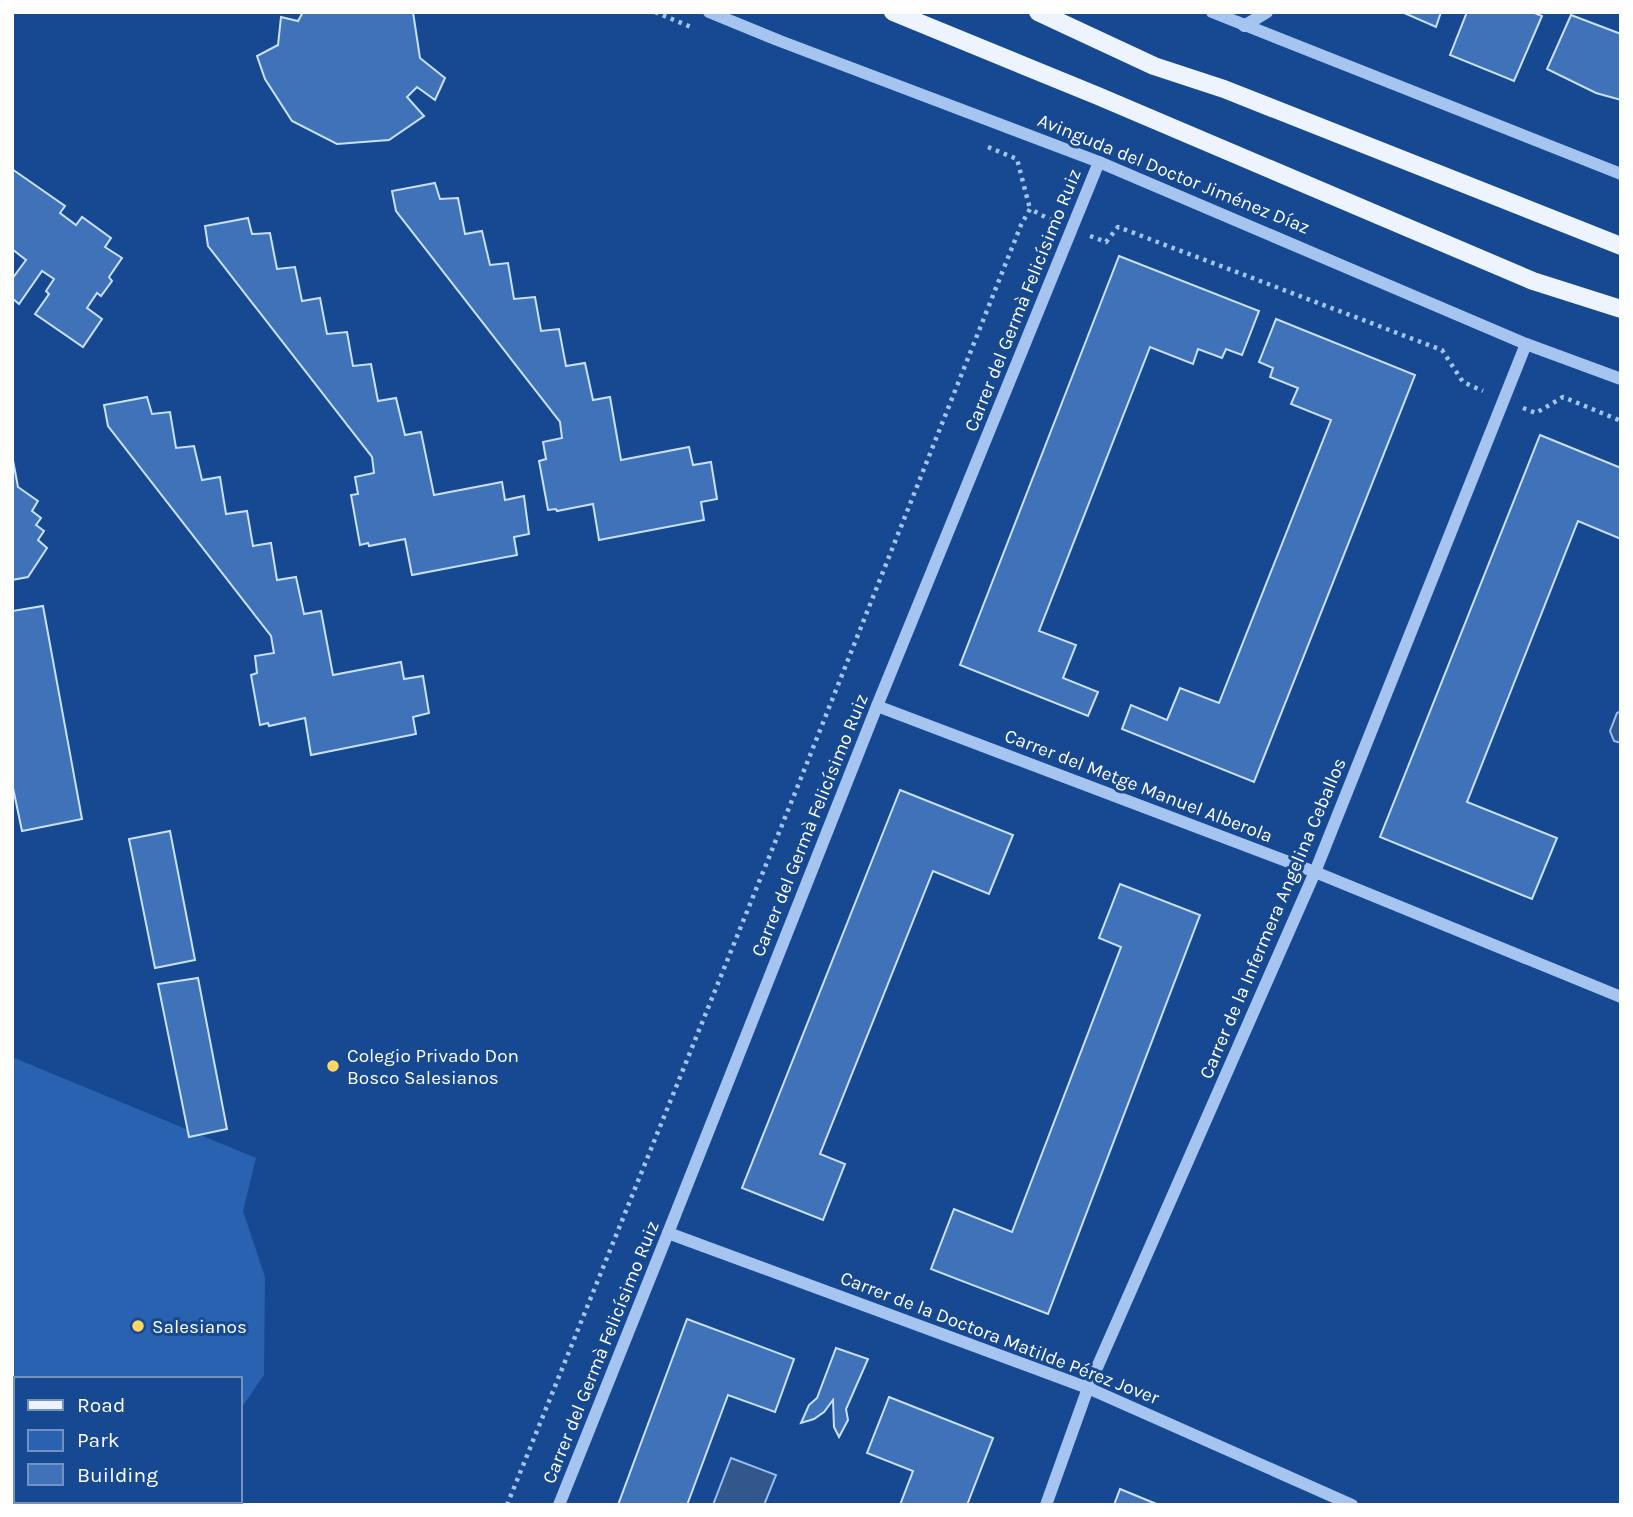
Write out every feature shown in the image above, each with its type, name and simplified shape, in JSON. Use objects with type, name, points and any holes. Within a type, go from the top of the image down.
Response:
[{"type":"main road","name":"Avinguda del Doctor Jiménez Díaz","points":[[893,12],[1111,101],[1533,281],[1621,309]]},
{"type":"main road","points":[[1038,12],[1154,66],[1224,89],[1621,246]]},
{"type":"street","name":"Avinguda del Doctor Jiménez Díaz","points":[[709,12],[1098,162],[1526,344],[1621,379]]},
{"type":"street","points":[[1212,12],[1621,174]]},
{"type":"street","points":[[1244,26],[1266,12]]},
{"type":"street","name":"Carrer del Germà Felicísimo Ruiz","points":[[559,1505],[877,706],[1098,162]]},
{"type":"street","name":"Carrer de la Infermera Angelina Ceballos","points":[[1046,1505],[1088,1388],[1315,872],[1526,344]]},
{"type":"street","name":"Carrer del Metge Manuel Alberola","points":[[877,706],[1315,872],[1621,997]]},
{"type":"street","name":"Carrer de la Doctora Matilde Pérez Jover","points":[[668,1233],[1088,1388],[1352,1505]]},
{"type":"path","points":[[507,1505],[794,796],[1021,225],[1030,209],[1106,242],[1118,228],[1442,350],[1463,382],[1536,413],[1563,397],[1621,421]]},
{"type":"green space","name":"Salesianos","points":[[12,1057],[256,1158],[243,1211],[265,1277],[264,1375],[242,1407],[242,1377],[14,1377],[14,1503],[144,1503],[12,1505]]},
{"type":"shaded area","points":[[1621,711],[1621,743],[1614,741],[1610,731],[1617,713]]},
{"type":"shaded area","points":[[731,1458],[776,1475],[764,1505],[713,1505]]},
{"type":"building","points":[[303,12],[413,12],[420,58],[445,78],[435,100],[417,87],[407,97],[424,116],[389,140],[337,144],[292,121],[265,79],[257,56],[278,45],[281,17],[298,21]]},
{"type":"building","points":[[1402,12],[1441,12],[1436,27]]},
{"type":"building","points":[[1467,12],[1532,12],[1542,16],[1514,81],[1450,55]]},
{"type":"building","points":[[1571,15],[1621,34],[1621,100],[1596,93],[1547,69]]},
{"type":"building","points":[[12,169],[65,206],[60,213],[76,225],[82,217],[111,238],[105,247],[122,258],[109,277],[112,281],[101,296],[97,293],[87,308],[102,319],[83,347],[35,314],[49,294],[46,291],[54,279],[42,271],[19,304],[12,298],[12,279],[26,260],[12,249]]},
{"type":"building","points":[[435,183],[440,199],[458,198],[465,234],[482,231],[490,265],[508,263],[514,299],[535,297],[541,331],[559,329],[566,366],[585,363],[593,400],[610,397],[621,460],[689,447],[693,465],[711,462],[717,499],[701,502],[704,520],[599,540],[593,504],[557,511],[548,510],[539,461],[546,459],[543,442],[562,438],[560,422],[396,211],[392,191]]},
{"type":"building","points":[[248,218],[252,234],[270,233],[277,269],[295,267],[302,301],[320,298],[327,334],[347,332],[353,366],[371,364],[378,401],[396,398],[405,435],[421,432],[434,495],[502,482],[505,500],[524,496],[529,534],[514,537],[517,555],[412,575],[405,539],[369,546],[368,543],[360,545],[351,495],[358,494],[355,477],[374,473],[372,457],[208,246],[205,226]]},
{"type":"building","points":[[1119,256],[1259,311],[1242,355],[1226,349],[1222,358],[1198,349],[1193,364],[1150,347],[1039,631],[1076,645],[1063,678],[1098,692],[1088,716],[960,665]]},
{"type":"building","points":[[1276,319],[1415,375],[1254,782],[1122,729],[1131,705],[1167,720],[1180,688],[1219,703],[1331,420],[1291,404],[1298,388],[1270,377],[1273,368],[1259,362]]},
{"type":"building","points":[[147,397],[152,414],[170,412],[176,448],[194,446],[202,480],[220,477],[226,514],[247,511],[253,546],[271,543],[277,580],[296,577],[304,614],[321,611],[333,675],[401,662],[404,679],[423,676],[429,713],[413,717],[416,734],[311,755],[305,718],[269,726],[268,723],[260,725],[251,675],[257,673],[255,656],[274,653],[271,636],[108,426],[104,405]]},
{"type":"building","points":[[1540,435],[1621,468],[1621,539],[1578,521],[1467,802],[1557,838],[1532,899],[1380,837]]},
{"type":"building","points":[[12,455],[18,487],[38,501],[32,511],[41,518],[36,525],[44,531],[38,540],[47,548],[28,577],[12,580]]},
{"type":"building","points":[[43,606],[82,819],[22,831],[12,783],[12,611]]},
{"type":"building","points":[[900,790],[1013,835],[989,894],[933,871],[820,1154],[845,1164],[823,1220],[742,1188]]},
{"type":"building","points":[[170,831],[195,960],[155,968],[129,839]]},
{"type":"building","points":[[1120,884],[1200,915],[1048,1314],[931,1269],[954,1209],[1012,1232],[1121,947],[1099,938]]},
{"type":"building","points":[[198,978],[227,1129],[189,1137],[158,984]]},
{"type":"building","points":[[687,1319],[794,1359],[775,1412],[728,1395],[687,1505],[618,1505]]},
{"type":"building","points":[[836,1348],[868,1359],[846,1409],[848,1420],[839,1437],[834,1427],[833,1400],[824,1412],[801,1423],[809,1405],[817,1398]]},
{"type":"building","points":[[889,1397],[993,1438],[967,1505],[900,1505],[913,1471],[867,1453]]},
{"type":"building","points":[[1120,1489],[1159,1505],[1114,1505]]},
{"type":"place","name":"Colegio Privado Don Bosco Salesianos","points":[[333,1066]]},
{"type":"place","name":"Salesianos","points":[[138,1326]]}]
